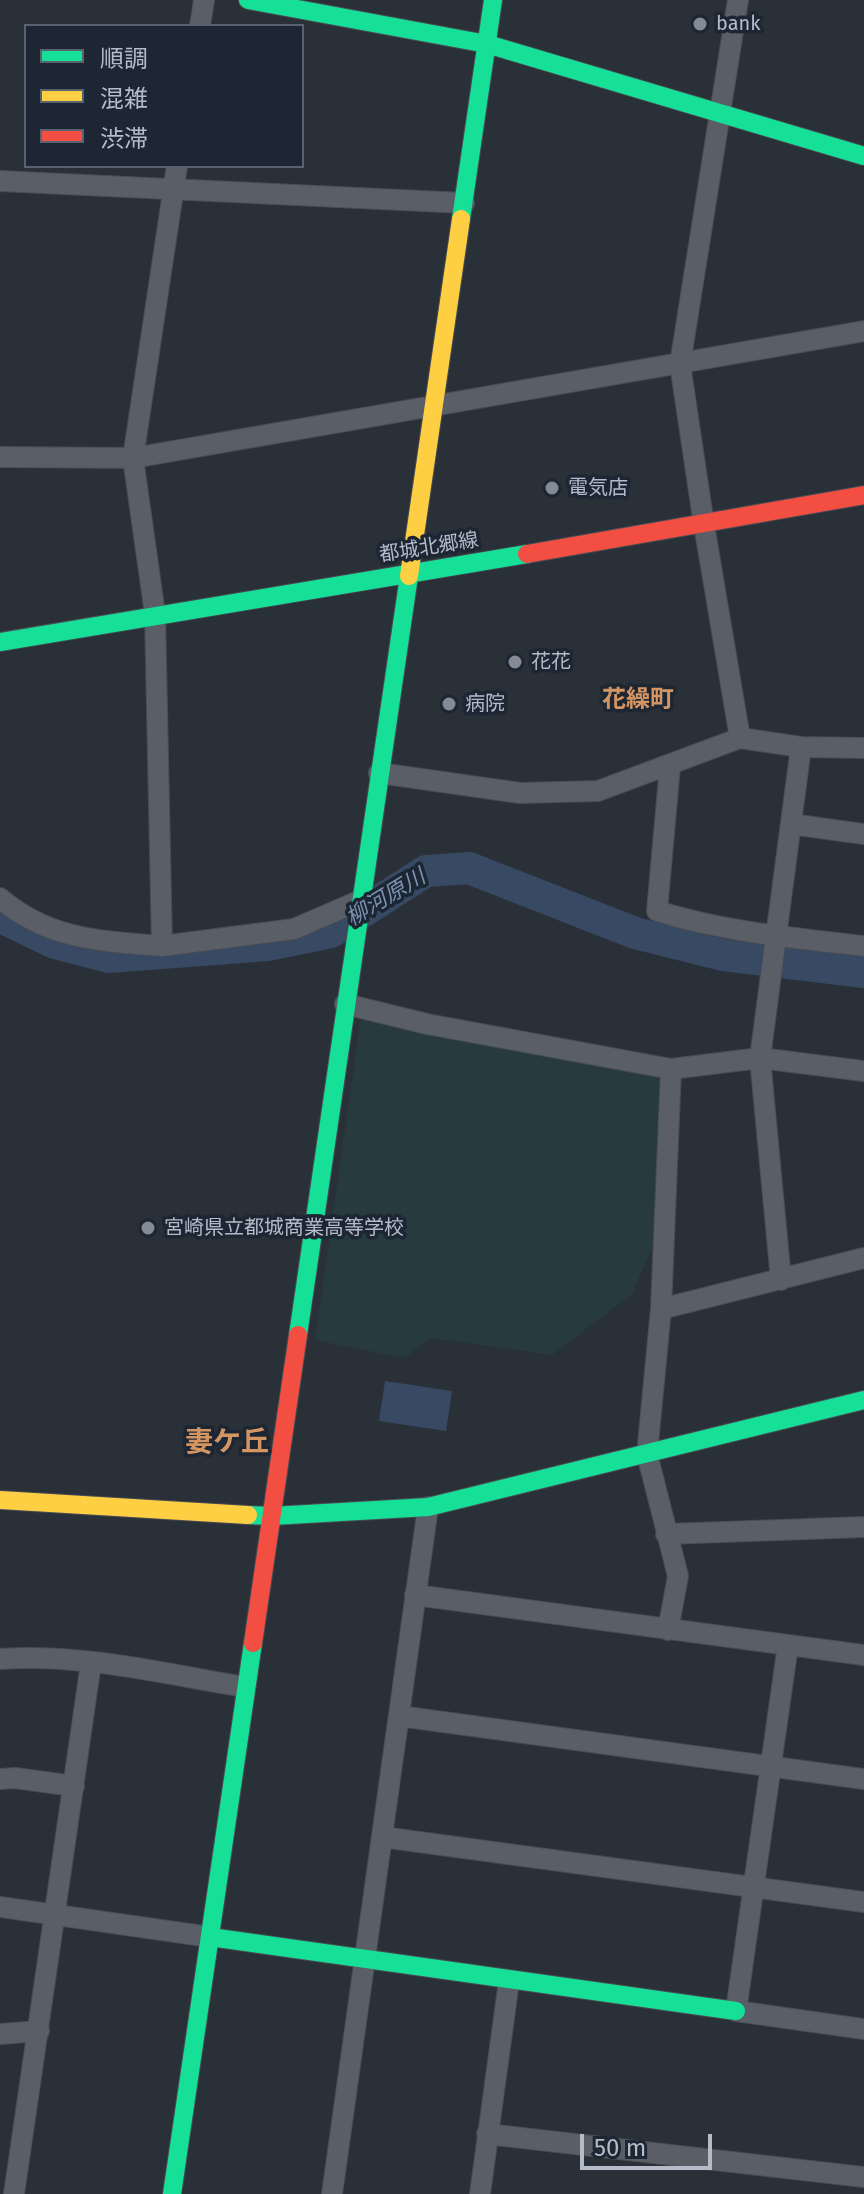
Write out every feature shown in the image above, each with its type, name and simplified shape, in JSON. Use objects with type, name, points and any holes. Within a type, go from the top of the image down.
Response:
[{"type":"street","points":[[200,24],[204,0]]},
{"type":"street","points":[[248,0],[487,44],[864,156]]},
{"type":"street","points":[[172,2194],[493,0]]},
{"type":"street","points":[[738,0],[680,364],[740,738]]},
{"type":"street","points":[[162,946],[155,614],[133,458],[177,168]]},
{"type":"street","points":[[0,181],[464,203]]},
{"type":"street","points":[[0,457],[133,458],[864,331]]},
{"type":"street","name":"都城北郷線","points":[[0,642],[704,525],[864,495]]},
{"type":"street","points":[[379,773],[520,793],[598,791],[740,738],[801,747],[864,748]]},
{"type":"street","points":[[781,1280],[760,1058],[801,747]]},
{"type":"street","points":[[670,766],[657,911],[775,940],[864,946]]},
{"type":"street","points":[[791,824],[864,834]]},
{"type":"street","points":[[0,898],[16,911],[53,930],[89,940],[162,946],[294,929],[361,900]]},
{"type":"street","points":[[345,1004],[427,1024],[671,1069],[760,1058],[864,1071]]},
{"type":"street","points":[[668,1630],[678,1576],[647,1454],[661,1309],[671,1069]]},
{"type":"street","points":[[661,1309],[864,1258]]},
{"type":"street","points":[[0,1500],[272,1516],[428,1507],[864,1400]]},
{"type":"street","points":[[332,2194],[428,1507]]},
{"type":"street","points":[[666,1534],[864,1527]]},
{"type":"street","points":[[415,1595],[864,1655]]},
{"type":"street","points":[[736,2011],[788,1645]]},
{"type":"street","points":[[0,1659],[91,1663],[245,1687]]},
{"type":"street","points":[[14,2194],[9,2166],[39,2031],[91,1663]]},
{"type":"street","points":[[399,1716],[864,1779]]},
{"type":"street","points":[[0,1779],[15,1778],[74,1786]]},
{"type":"street","points":[[382,1837],[864,1902]]},
{"type":"street","points":[[0,1907],[864,2029]]},
{"type":"street","points":[[480,2194],[509,1981]]},
{"type":"street","points":[[0,2034],[39,2031]]},
{"type":"street","points":[[487,2134],[864,2177]]},
{"type":"green space","points":[[363,1019],[662,1076],[654,1244],[632,1294],[552,1355],[431,1338],[404,1358],[315,1340]]},
{"type":"water","points":[[385,1381],[452,1391],[446,1431],[379,1421]]},
{"type":"waterway","name":"柳河原川","points":[[0,914],[55,943],[109,957],[268,945],[331,932],[426,871],[469,868],[635,933],[723,955],[864,972]]},
{"type":"traffic: fast","points":[[248,0],[487,44],[864,156]]},
{"type":"traffic: fast","points":[[461,219],[493,0]]},
{"type":"traffic: fast","points":[[0,642],[527,554]]},
{"type":"traffic: fast","points":[[298,1335],[409,576]]},
{"type":"traffic: fast","points":[[248,1515],[428,1507],[864,1400]]},
{"type":"traffic: fast","points":[[172,2194],[253,1643]]},
{"type":"traffic: fast","points":[[210,1937],[736,2011]]},
{"type":"traffic: slow","points":[[409,576],[461,219]]},
{"type":"traffic: slow","points":[[0,1500],[248,1515]]},
{"type":"traffic: jam","points":[[527,554],[864,495]]},
{"type":"traffic: jam","points":[[253,1643],[298,1335]]},
{"type":"place","name":"bank","points":[[700,24]]},
{"type":"place","name":"電気店","points":[[552,488]]},
{"type":"place","name":"花花","points":[[515,662]]},
{"type":"place","name":"病院","points":[[449,704]]},
{"type":"place","name":"宮崎県立都城商業高等学校","points":[[148,1228]]},
{"type":"district","name":"花繰町","points":[[638,700]]},
{"type":"district","name":"妻ケ丘","points":[[227,1443]]}]
